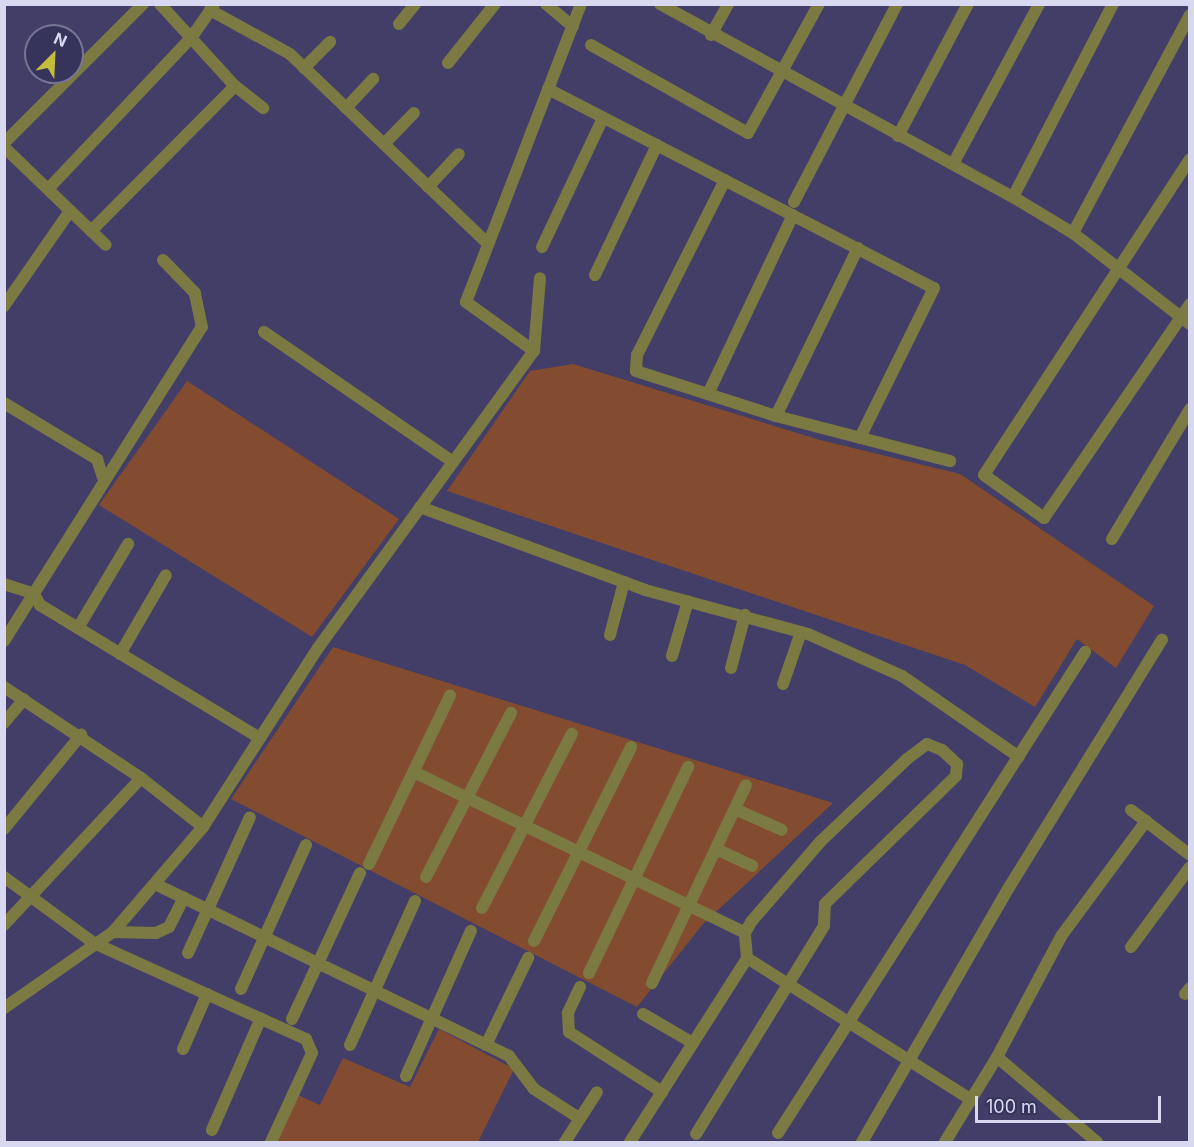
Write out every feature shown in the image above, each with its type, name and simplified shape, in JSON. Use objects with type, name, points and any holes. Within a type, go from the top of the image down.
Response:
[{"type":"street","points":[[106,244],[4,145],[143,4]]},
{"type":"street","points":[[160,4],[235,86],[263,108]]},
{"type":"street","points":[[399,24],[415,4]]},
{"type":"street","points":[[448,63],[495,4]]},
{"type":"street","points":[[546,4],[573,27]]},
{"type":"street","points":[[534,351],[465,302],[581,4]]},
{"type":"street","points":[[660,4],[782,75],[1013,197],[1073,233],[1185,320]]},
{"type":"street","points":[[711,35],[728,4]]},
{"type":"street","points":[[591,45],[748,133],[782,75],[819,4]]},
{"type":"street","points":[[708,394],[794,209],[897,4]]},
{"type":"street","points":[[898,135],[968,4]]},
{"type":"street","points":[[953,165],[1039,4]]},
{"type":"street","points":[[1013,197],[1113,4]]},
{"type":"street","points":[[49,188],[191,38],[212,7],[276,43],[488,244]]},
{"type":"street","points":[[1073,233],[1190,15]]},
{"type":"street","points":[[304,68],[330,42]]},
{"type":"street","points":[[346,108],[373,79]]},
{"type":"street","points":[[91,231],[235,86]]},
{"type":"street","points":[[548,89],[725,180],[794,209],[858,248],[934,288],[860,438]]},
{"type":"street","points":[[384,144],[414,113]]},
{"type":"street","points":[[542,246],[603,118]]},
{"type":"street","points":[[595,275],[657,145]]},
{"type":"street","points":[[428,187],[459,154]]},
{"type":"street","points":[[1190,159],[1120,271],[984,475],[1044,518],[1185,320],[1190,304]]},
{"type":"street","points":[[725,180],[633,366],[708,394],[777,416],[950,461]]},
{"type":"street","points":[[4,306],[70,211]]},
{"type":"street","points":[[777,416],[858,248]]},
{"type":"street","points":[[4,641],[103,477],[202,327],[195,293],[163,260]]},
{"type":"street","points":[[4,1008],[94,943],[113,932],[203,826],[260,738],[420,507],[534,351],[540,278]]},
{"type":"street","points":[[264,332],[453,462]]},
{"type":"street","points":[[4,403],[97,459],[103,477]]},
{"type":"street","points":[[1112,539],[1190,409]]},
{"type":"street","points":[[420,507],[624,582],[801,632],[902,676],[1019,757]]},
{"type":"street","points":[[78,628],[128,544]]},
{"type":"street","points":[[120,654],[166,575]]},
{"type":"street","points":[[610,635],[624,582]]},
{"type":"street","points":[[4,584],[34,594],[40,605],[260,738]]},
{"type":"street","points":[[672,656],[688,601]]},
{"type":"street","points":[[730,668],[745,615]]},
{"type":"street","points":[[783,684],[801,632]]},
{"type":"street","points":[[862,1143],[1162,639]]},
{"type":"street","points":[[778,1134],[1085,652]]},
{"type":"street","points":[[4,687],[81,735],[203,826]]},
{"type":"street","points":[[369,864],[450,696]]},
{"type":"street","points":[[4,723],[24,699]]},
{"type":"street","points":[[426,878],[511,713]]},
{"type":"street","points":[[482,908],[572,734]]},
{"type":"street","points":[[4,829],[81,735]]},
{"type":"street","points":[[630,1143],[747,958],[745,933],[822,841],[908,759],[933,745],[957,764],[945,789],[825,904],[824,926],[788,988],[696,1134]]},
{"type":"street","points":[[534,941],[631,747]]},
{"type":"street","points":[[589,973],[688,767]]},
{"type":"street","points":[[414,772],[745,933]]},
{"type":"street","points":[[4,925],[141,778]]},
{"type":"street","points":[[652,983],[746,785]]},
{"type":"street","points":[[735,809],[782,830]]},
{"type":"street","points":[[1131,810],[1190,855]]},
{"type":"street","points":[[188,954],[250,817]]},
{"type":"street","points":[[945,1143],[997,1057],[1062,935],[1146,821]]},
{"type":"street","points":[[241,989],[306,845]]},
{"type":"street","points":[[716,849],[752,866]]},
{"type":"street","points":[[1131,947],[1190,867]]},
{"type":"street","points":[[292,1019],[360,873]]},
{"type":"street","points":[[4,877],[94,943],[306,1039],[312,1053],[271,1143]]},
{"type":"street","points":[[155,884],[486,1045],[516,1063],[548,1101],[579,1118]]},
{"type":"street","points":[[113,932],[156,933],[169,927],[184,898]]},
{"type":"street","points":[[350,1045],[415,901]]},
{"type":"street","points":[[406,1076],[471,931]]},
{"type":"street","points":[[486,1045],[528,958]]},
{"type":"street","points":[[747,958],[788,988],[972,1100]]},
{"type":"street","points":[[580,987],[568,1013],[569,1032],[662,1092]]},
{"type":"street","points":[[183,1049],[207,994]]},
{"type":"street","points":[[643,1014],[693,1043]]},
{"type":"street","points":[[212,1130],[261,1018]]},
{"type":"street","points":[[997,1057],[1097,1143]]},
{"type":"street","points":[[565,1143],[597,1092]]},
{"type":"shaded area","points":[[573,364],[820,440],[960,474],[1154,606],[1116,668],[1077,639],[1035,707],[965,665],[447,491],[530,371]]},
{"type":"shaded area","points":[[187,381],[399,519],[312,637],[99,505]]},
{"type":"shaded area","points":[[333,647],[833,803],[703,924],[637,1007],[231,799]]},
{"type":"shaded area","points":[[439,1029],[514,1069],[478,1142],[275,1142],[298,1095],[320,1105],[343,1058],[410,1087]]}]
